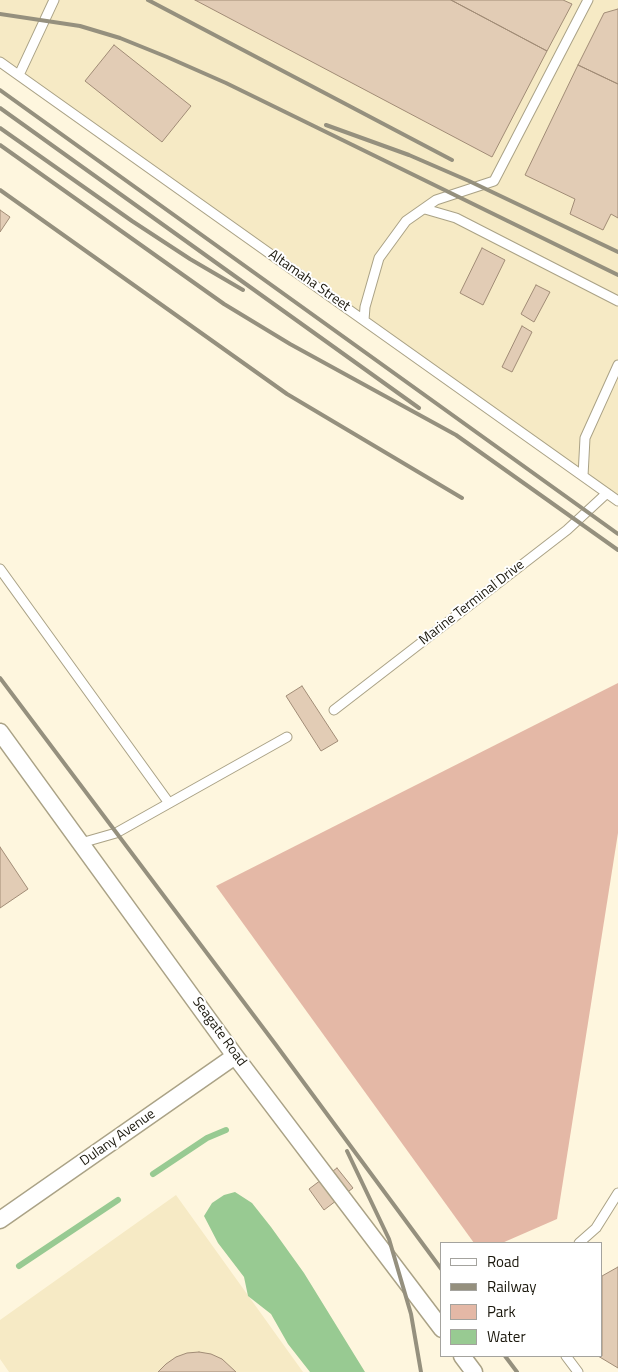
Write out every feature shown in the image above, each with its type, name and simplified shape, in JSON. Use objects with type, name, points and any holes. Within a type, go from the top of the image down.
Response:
[{"type":"street","name":"Seagate Road","points":[[0,732],[235,1056],[440,1327]]},
{"type":"street","name":"Dulany Avenue","points":[[0,1220],[235,1056]]},
{"type":"street","points":[[463,1357],[474,1372]]},
{"type":"lane","points":[[19,76],[54,0]]},
{"type":"lane","points":[[364,320],[365,307],[379,258],[406,221],[436,200],[494,181],[588,0]]},
{"type":"lane","name":"Altamaha Street","points":[[0,62],[618,501]]},
{"type":"lane","points":[[425,209],[456,218],[618,301]]},
{"type":"lane","points":[[583,476],[585,438],[618,365]]},
{"type":"lane","name":"Marine Terminal Drive","points":[[334,710],[567,530],[607,492]]},
{"type":"lane","points":[[0,569],[169,803]]},
{"type":"lane","points":[[80,843],[116,833],[287,737]]},
{"type":"lane","points":[[580,1242],[596,1228],[618,1193]]},
{"type":"lane","points":[[567,1357],[578,1372]]},
{"type":"shaded area","points":[[0,0],[618,0],[618,500],[0,62]]},
{"type":"shaded area","points":[[176,1195],[303,1372],[9,1372],[0,1359],[0,1320]]},
{"type":"green space","points":[[618,683],[618,833],[557,1219],[504,1242],[473,1242],[216,886]]},
{"type":"water","points":[[235,1192],[252,1203],[271,1227],[304,1273],[365,1372],[310,1372],[288,1344],[271,1314],[248,1296],[244,1277],[218,1243],[204,1216],[212,1203],[224,1195]]},
{"type":"building","points":[[195,0],[451,0],[547,51],[492,157]]},
{"type":"building","points":[[451,0],[563,0],[572,4],[547,51]]},
{"type":"building","points":[[618,9],[618,84],[578,65],[604,13]]},
{"type":"building","points":[[114,45],[191,106],[162,142],[85,81]]},
{"type":"building","points":[[578,65],[618,84],[618,218],[611,214],[603,230],[570,214],[575,199],[525,175]]},
{"type":"building","points":[[0,210],[10,217],[0,232]]},
{"type":"building","points":[[482,248],[505,260],[483,305],[460,293]]},
{"type":"building","points":[[536,285],[550,292],[534,322],[521,314]]},
{"type":"building","points":[[522,326],[532,332],[512,372],[502,367]]},
{"type":"building","points":[[302,686],[338,741],[321,751],[286,696]]},
{"type":"building","points":[[0,847],[28,889],[0,908]]},
{"type":"building","points":[[337,1168],[353,1188],[324,1210],[309,1189]]},
{"type":"building","points":[[618,1267],[618,1368],[600,1357],[603,1357],[603,1275]]},
{"type":"building","points":[[187,1353],[211,1354],[222,1359],[236,1372],[158,1372],[176,1357]]},
{"type":"waterway","points":[[153,1174],[207,1138],[226,1130]]},
{"type":"waterway","points":[[19,1266],[118,1200]]},
{"type":"railway","points":[[148,0],[452,160]]},
{"type":"railway","points":[[0,14],[80,26],[120,38],[167,57],[226,83],[618,275]]},
{"type":"railway","points":[[0,90],[618,534]]},
{"type":"railway","points":[[0,108],[419,408]]},
{"type":"railway","points":[[326,125],[409,155],[469,181],[618,252]]},
{"type":"railway","points":[[0,128],[132,221],[190,259],[243,290]]},
{"type":"railway","points":[[0,145],[224,304],[290,344],[456,435],[618,550]]},
{"type":"railway","points":[[0,190],[287,394],[462,498]]},
{"type":"railway","points":[[0,678],[276,1045],[440,1267]]},
{"type":"railway","points":[[347,1151],[389,1239],[411,1314],[421,1372]]},
{"type":"railway","points":[[506,1357],[517,1372]]}]
